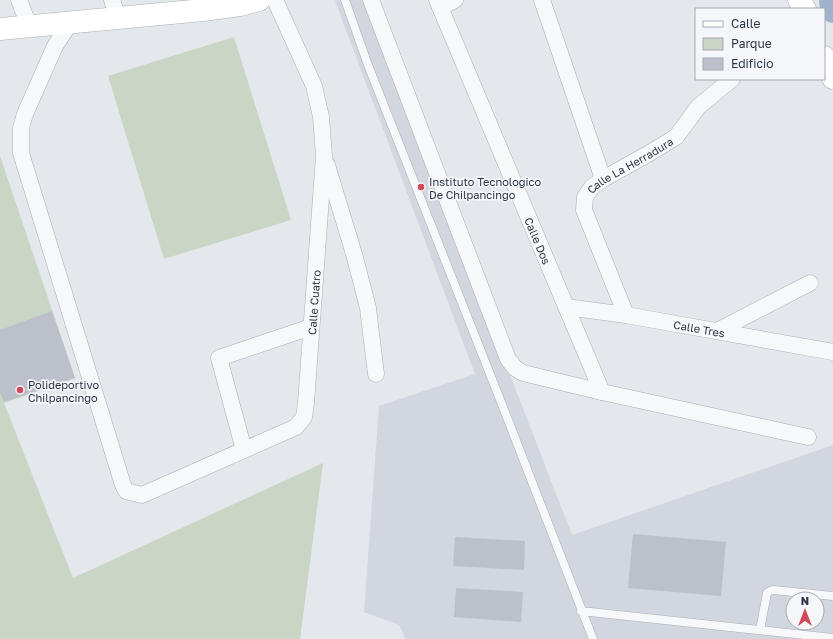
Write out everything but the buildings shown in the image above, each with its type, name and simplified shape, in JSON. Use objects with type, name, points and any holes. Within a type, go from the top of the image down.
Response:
[{"type":"street","points":[[19,0],[29,26]]},
{"type":"street","points":[[0,28],[70,23],[115,9],[201,5],[240,5],[259,0]]},
{"type":"street","name":"Calle Cuatro","points":[[70,23],[55,46],[24,114],[21,128],[21,153],[123,485],[126,491],[142,495],[296,427],[304,417],[324,156],[320,117],[314,86],[275,0]]},
{"type":"street","points":[[371,0],[508,359],[515,368],[523,373],[602,392],[808,437]]},
{"type":"street","points":[[439,4],[455,0]]},
{"type":"street","points":[[542,0],[603,179]]},
{"type":"street","points":[[799,0],[805,8]]},
{"type":"street","name":"Calle Dos","points":[[439,4],[602,392]]},
{"type":"street","points":[[825,59],[833,78]]},
{"type":"street","name":"Calle La Herradura","points":[[626,315],[584,210],[585,196],[592,187],[603,179],[648,154],[676,136],[698,107],[731,80]]},
{"type":"street","points":[[324,156],[354,254],[368,308],[376,374]]},
{"type":"street","points":[[717,331],[810,283]]},
{"type":"street","name":"Calle Tres","points":[[566,307],[626,315],[833,352]]},
{"type":"street","points":[[244,450],[220,358],[311,327]]},
{"type":"lane","points":[[345,0],[368,65],[593,639]]},
{"type":"lane","points":[[760,630],[767,593],[770,591],[774,590],[833,596]]},
{"type":"lane","points":[[581,611],[833,638]]},
{"type":"shaded area","name":"Instituto Tecnologico De Chilpancingo","points":[[337,0],[365,0],[572,535],[833,445],[833,639],[406,639],[399,625],[364,612],[379,406],[475,374],[335,1]]},
{"type":"green space","points":[[234,37],[291,220],[164,259],[108,76]]},
{"type":"green space","name":"Polideportivo Chilpancingo","points":[[0,156],[75,378],[4,403],[73,578],[323,463],[300,639],[0,639]]},
{"type":"waterway","points":[[832,0],[833,10]]},
{"type":"place","name":"Instituto Tecnologico De Chilpancingo","points":[[421,187]]},
{"type":"place","name":"Polideportivo Chilpancingo","points":[[20,390]]}]
